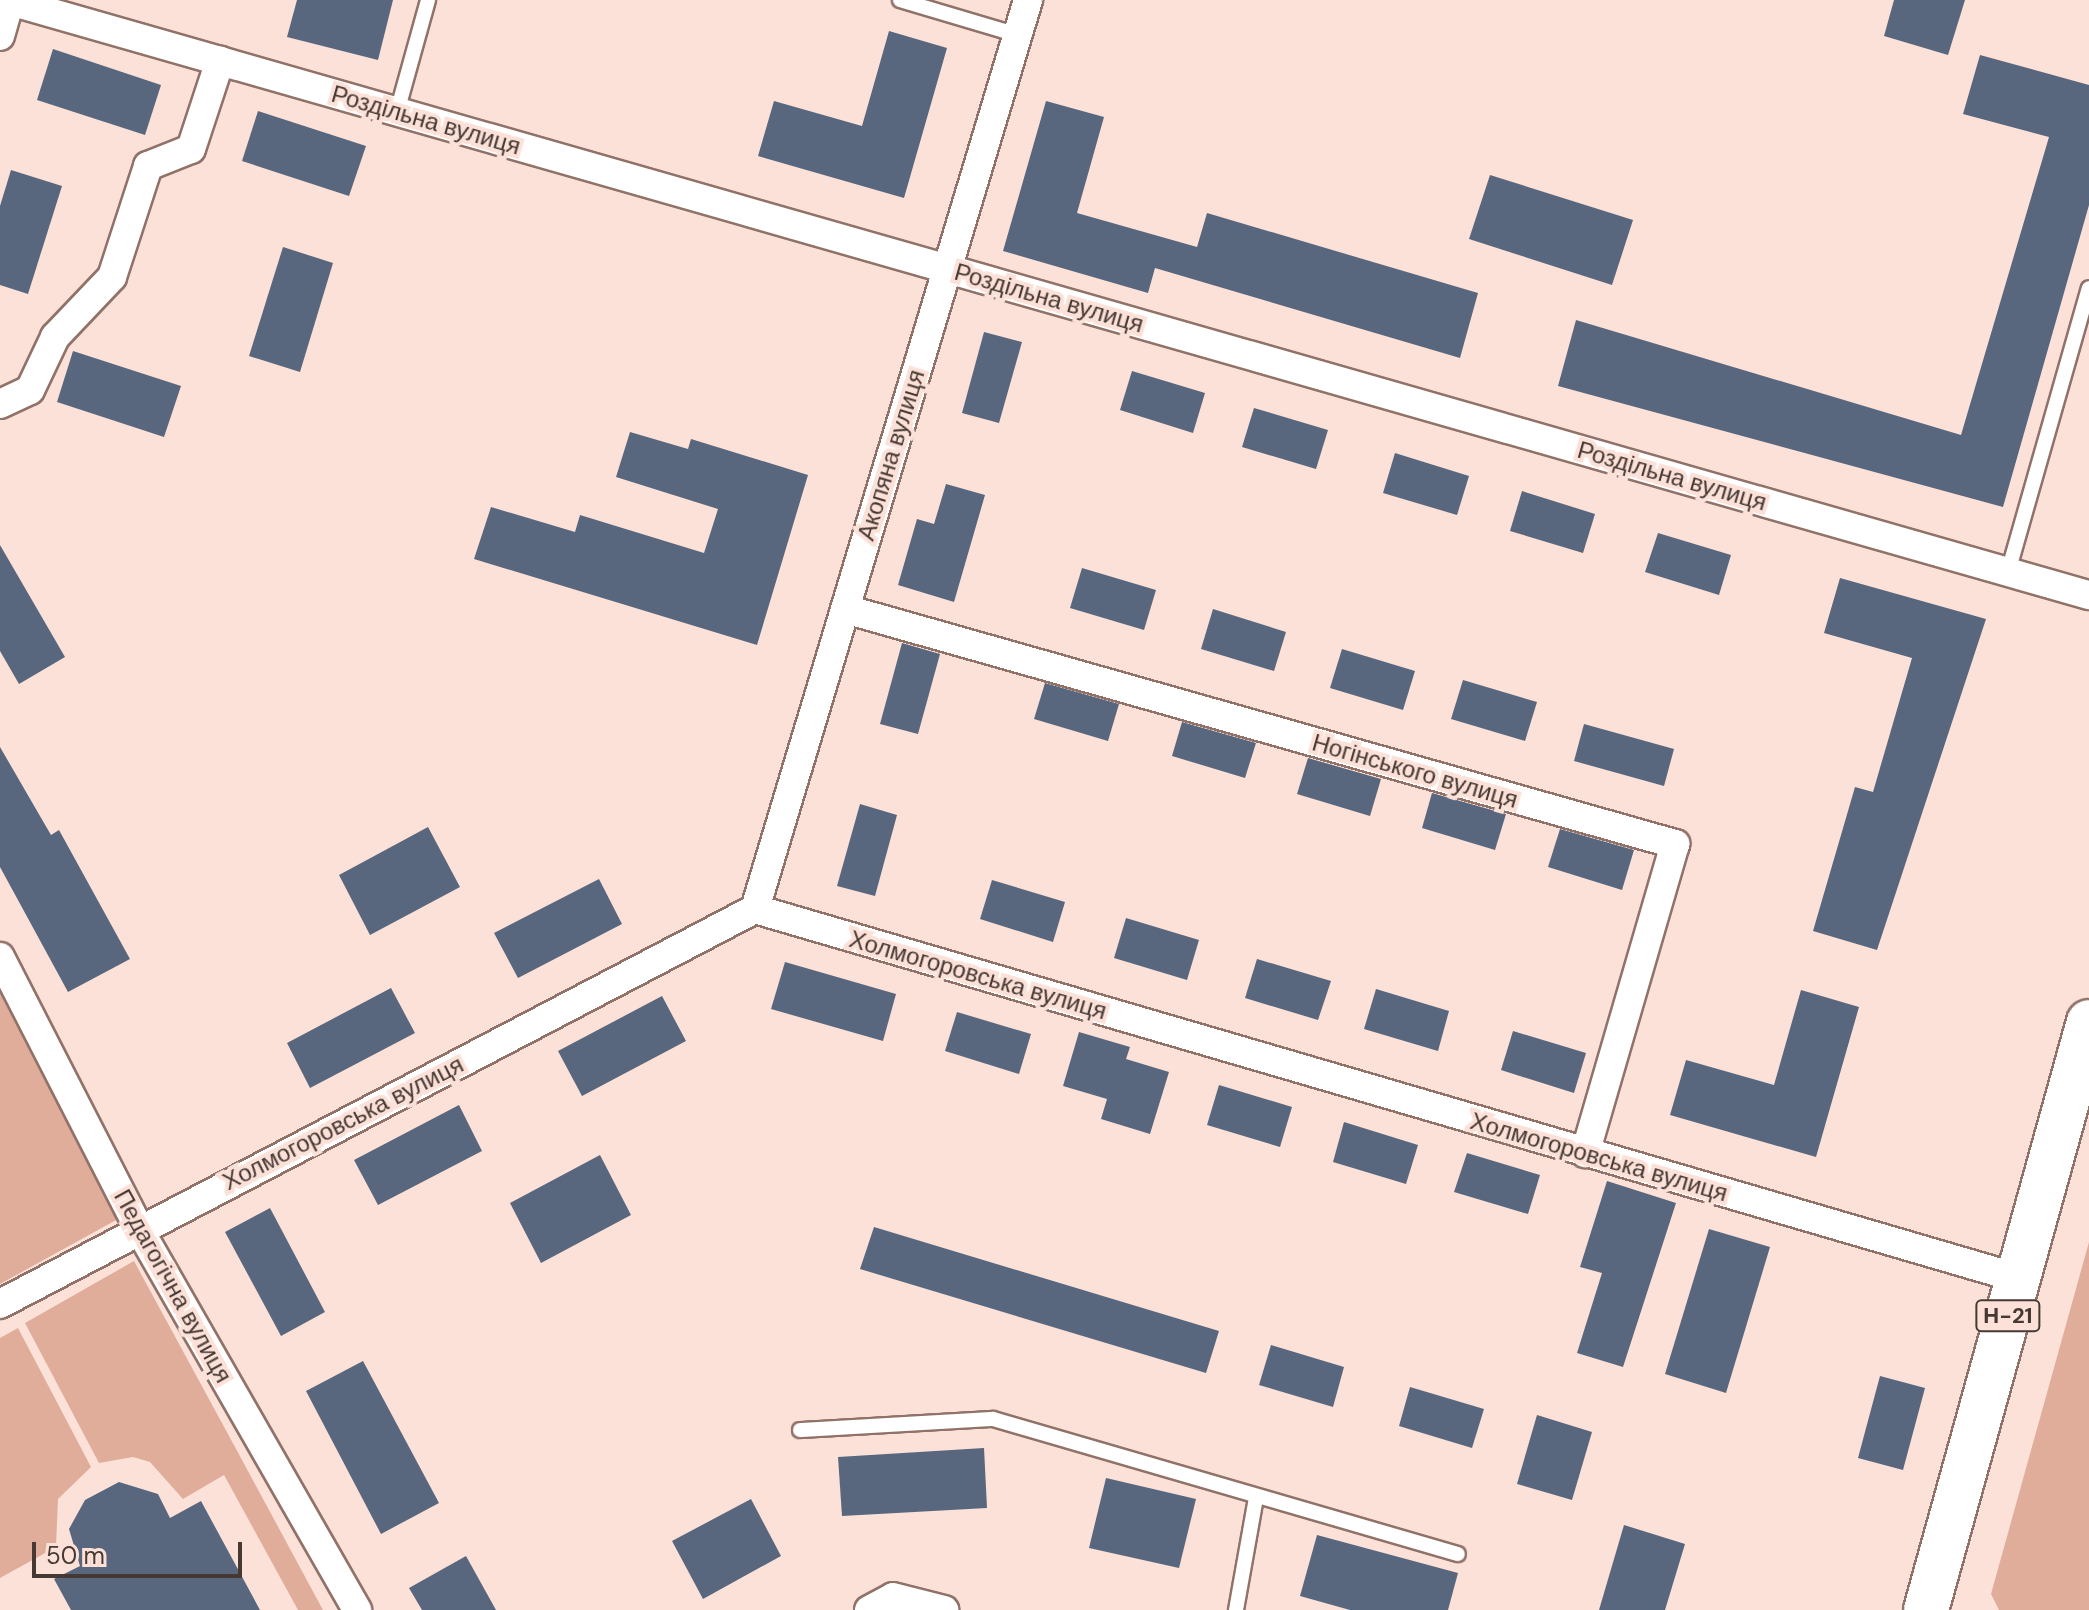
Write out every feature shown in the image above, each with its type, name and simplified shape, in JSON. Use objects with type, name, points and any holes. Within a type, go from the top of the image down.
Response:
[{"type":"main road","name":"Н-21","points":[[1926,1610],[2089,1022]]},
{"type":"street","name":"Роздільна вулиця","points":[[10,0],[2089,595]]},
{"type":"street","points":[[0,36],[10,0]]},
{"type":"street","name":"Акопяна вулиця","points":[[755,909],[1028,0]]},
{"type":"street","points":[[0,404],[30,390],[55,337],[112,277],[148,166],[191,149],[220,61]]},
{"type":"street","name":"Ногінського вулиця","points":[[845,609],[1675,844],[1585,1153]]},
{"type":"street","name":"Холмогоровська вулиця","points":[[0,1304],[755,909],[2018,1278]]},
{"type":"street","name":"Педагогічна вулиця","points":[[0,957],[139,1229],[357,1610]]},
{"type":"street","points":[[869,1610],[893,1597],[944,1610]]},
{"type":"lane","points":[[397,112],[428,0]]},
{"type":"lane","points":[[900,0],[1018,35]]},
{"type":"lane","points":[[2008,572],[2089,288]]},
{"type":"lane","points":[[800,1430],[993,1419],[1256,1498],[1458,1554]]},
{"type":"lane","points":[[1236,1610],[1256,1498]]},
{"type":"shaded area","points":[[0,993],[118,1219],[0,1284]]},
{"type":"shaded area","points":[[2089,1242],[2089,1610],[1999,1610],[1991,1594]]},
{"type":"shaded area","points":[[134,1261],[323,1610],[298,1610],[224,1475],[183,1499],[150,1462],[133,1457],[99,1463],[25,1323]]},
{"type":"shaded area","points":[[18,1328],[91,1467],[58,1499],[56,1547],[0,1578],[0,1338]]},
{"type":"building","points":[[297,0],[393,0],[378,60],[287,37]]},
{"type":"building","points":[[1894,0],[1965,0],[1948,55],[1884,36]]},
{"type":"building","points":[[889,31],[947,48],[904,198],[758,156],[774,101],[862,126]]},
{"type":"building","points":[[53,49],[161,85],[145,135],[37,100]]},
{"type":"building","points":[[1980,55],[2089,85],[2089,205],[2003,507],[1558,386],[1576,320],[1961,435],[2049,137],[1963,114]]},
{"type":"building","points":[[1046,101],[1104,117],[1077,213],[1197,247],[1207,213],[1478,293],[1460,358],[1155,268],[1148,293],[1003,251]]},
{"type":"building","points":[[258,111],[366,146],[349,196],[242,161]]},
{"type":"building","points":[[11,170],[62,186],[28,294],[0,285],[0,206]]},
{"type":"building","points":[[1490,175],[1633,220],[1612,285],[1469,239]]},
{"type":"building","points":[[283,247],[333,263],[300,372],[249,356]]},
{"type":"building","points":[[984,332],[1022,342],[999,423],[962,413]]},
{"type":"building","points":[[73,351],[181,386],[164,437],[57,402]]},
{"type":"building","points":[[1132,371],[1205,393],[1193,433],[1120,410]]},
{"type":"building","points":[[1254,408],[1328,430],[1316,469],[1242,447]]},
{"type":"building","points":[[630,432],[688,449],[691,439],[808,475],[757,645],[474,559],[491,507],[575,532],[580,515],[704,553],[718,509],[616,477]]},
{"type":"building","points":[[1395,453],[1469,476],[1457,515],[1383,493]]},
{"type":"building","points":[[946,484],[985,495],[954,602],[898,585],[917,519],[934,524]]},
{"type":"building","points":[[1522,491],[1595,514],[1583,553],[1510,531]]},
{"type":"building","points":[[1658,533],[1731,555],[1719,595],[1645,572]]},
{"type":"building","points":[[0,545],[65,657],[19,684],[0,651]]},
{"type":"building","points":[[1082,568],[1156,590],[1144,630],[1070,608]]},
{"type":"building","points":[[1840,578],[1986,619],[1877,950],[1813,931],[1855,787],[1873,792],[1912,658],[1824,633]]},
{"type":"building","points":[[1213,609],[1286,632],[1274,671],[1201,649]]},
{"type":"building","points":[[902,643],[940,654],[918,734],[880,724]]},
{"type":"building","points":[[1342,649],[1415,671],[1403,710],[1330,688]]},
{"type":"building","points":[[1463,680],[1537,702],[1525,741],[1451,719]]},
{"type":"building","points":[[1045,683],[1119,704],[1108,741],[1034,719]]},
{"type":"building","points":[[1182,722],[1256,743],[1245,778],[1172,756]]},
{"type":"building","points":[[1584,724],[1674,749],[1664,786],[1574,761]]},
{"type":"building","points":[[0,747],[51,835],[59,830],[130,959],[68,992],[0,867]]},
{"type":"building","points":[[1308,758],[1381,779],[1370,816],[1297,794]]},
{"type":"building","points":[[1432,793],[1506,814],[1495,850],[1422,828]]},
{"type":"building","points":[[860,804],[897,815],[875,896],[837,886]]},
{"type":"building","points":[[428,827],[460,887],[370,935],[339,875]]},
{"type":"building","points":[[1560,829],[1634,850],[1622,890],[1548,867]]},
{"type":"building","points":[[599,879],[622,924],[518,978],[494,933]]},
{"type":"building","points":[[992,880],[1065,902],[1053,942],[980,919]]},
{"type":"building","points":[[1126,918],[1199,940],[1187,980],[1114,958]]},
{"type":"building","points":[[1257,959],[1331,981],[1318,1020],[1245,998]]},
{"type":"building","points":[[785,962],[896,994],[883,1041],[771,1009]]},
{"type":"building","points":[[391,988],[415,1033],[310,1088],[287,1043]]},
{"type":"building","points":[[1376,989],[1449,1011],[1438,1051],[1364,1029]]},
{"type":"building","points":[[1801,990],[1859,1007],[1816,1157],[1670,1115],[1686,1060],[1774,1085]]},
{"type":"building","points":[[662,996],[686,1041],[582,1096],[558,1051]]},
{"type":"building","points":[[957,1012],[1031,1034],[1019,1074],[945,1051]]},
{"type":"building","points":[[1513,1031],[1586,1053],[1574,1093],[1501,1070]]},
{"type":"building","points":[[1079,1032],[1130,1047],[1126,1059],[1169,1072],[1150,1134],[1101,1119],[1107,1099],[1063,1086]]},
{"type":"building","points":[[1219,1085],[1292,1107],[1280,1147],[1207,1125]]},
{"type":"building","points":[[459,1105],[482,1151],[378,1205],[354,1160]]},
{"type":"building","points":[[1344,1122],[1418,1145],[1406,1184],[1333,1162]]},
{"type":"building","points":[[1467,1153],[1540,1175],[1528,1214],[1454,1192]]},
{"type":"building","points":[[600,1155],[631,1215],[541,1263],[510,1203]]},
{"type":"building","points":[[1607,1181],[1676,1203],[1623,1367],[1577,1353],[1602,1273],[1580,1267]]},
{"type":"building","points":[[270,1208],[325,1312],[281,1336],[225,1232]]},
{"type":"building","points":[[874,1227],[1219,1331],[1206,1373],[860,1269]]},
{"type":"building","points":[[1709,1229],[1770,1247],[1726,1393],[1665,1374]]},
{"type":"building","points":[[1271,1345],[1344,1367],[1333,1407],[1259,1385]]},
{"type":"building","points":[[363,1361],[439,1503],[381,1534],[306,1391]]},
{"type":"building","points":[[1880,1376],[1925,1388],[1903,1470],[1858,1458]]},
{"type":"building","points":[[1410,1387],[1484,1409],[1472,1448],[1399,1426]]},
{"type":"building","points":[[1537,1415],[1592,1432],[1572,1500],[1517,1484]]},
{"type":"building","points":[[984,1448],[987,1508],[842,1516],[838,1457]]},
{"type":"building","points":[[1106,1478],[1196,1499],[1179,1568],[1089,1548]]},
{"type":"building","points":[[119,1482],[158,1494],[170,1518],[201,1501],[260,1610],[71,1610],[54,1579],[80,1566],[69,1529],[85,1500]]},
{"type":"building","points":[[751,1499],[781,1556],[703,1599],[672,1541]]},
{"type":"building","points":[[1624,1525],[1685,1544],[1665,1610],[1599,1610]]},
{"type":"building","points":[[1317,1535],[1458,1573],[1448,1610],[1350,1610],[1300,1596]]},
{"type":"building","points":[[466,1556],[496,1610],[422,1610],[409,1588]]}]
